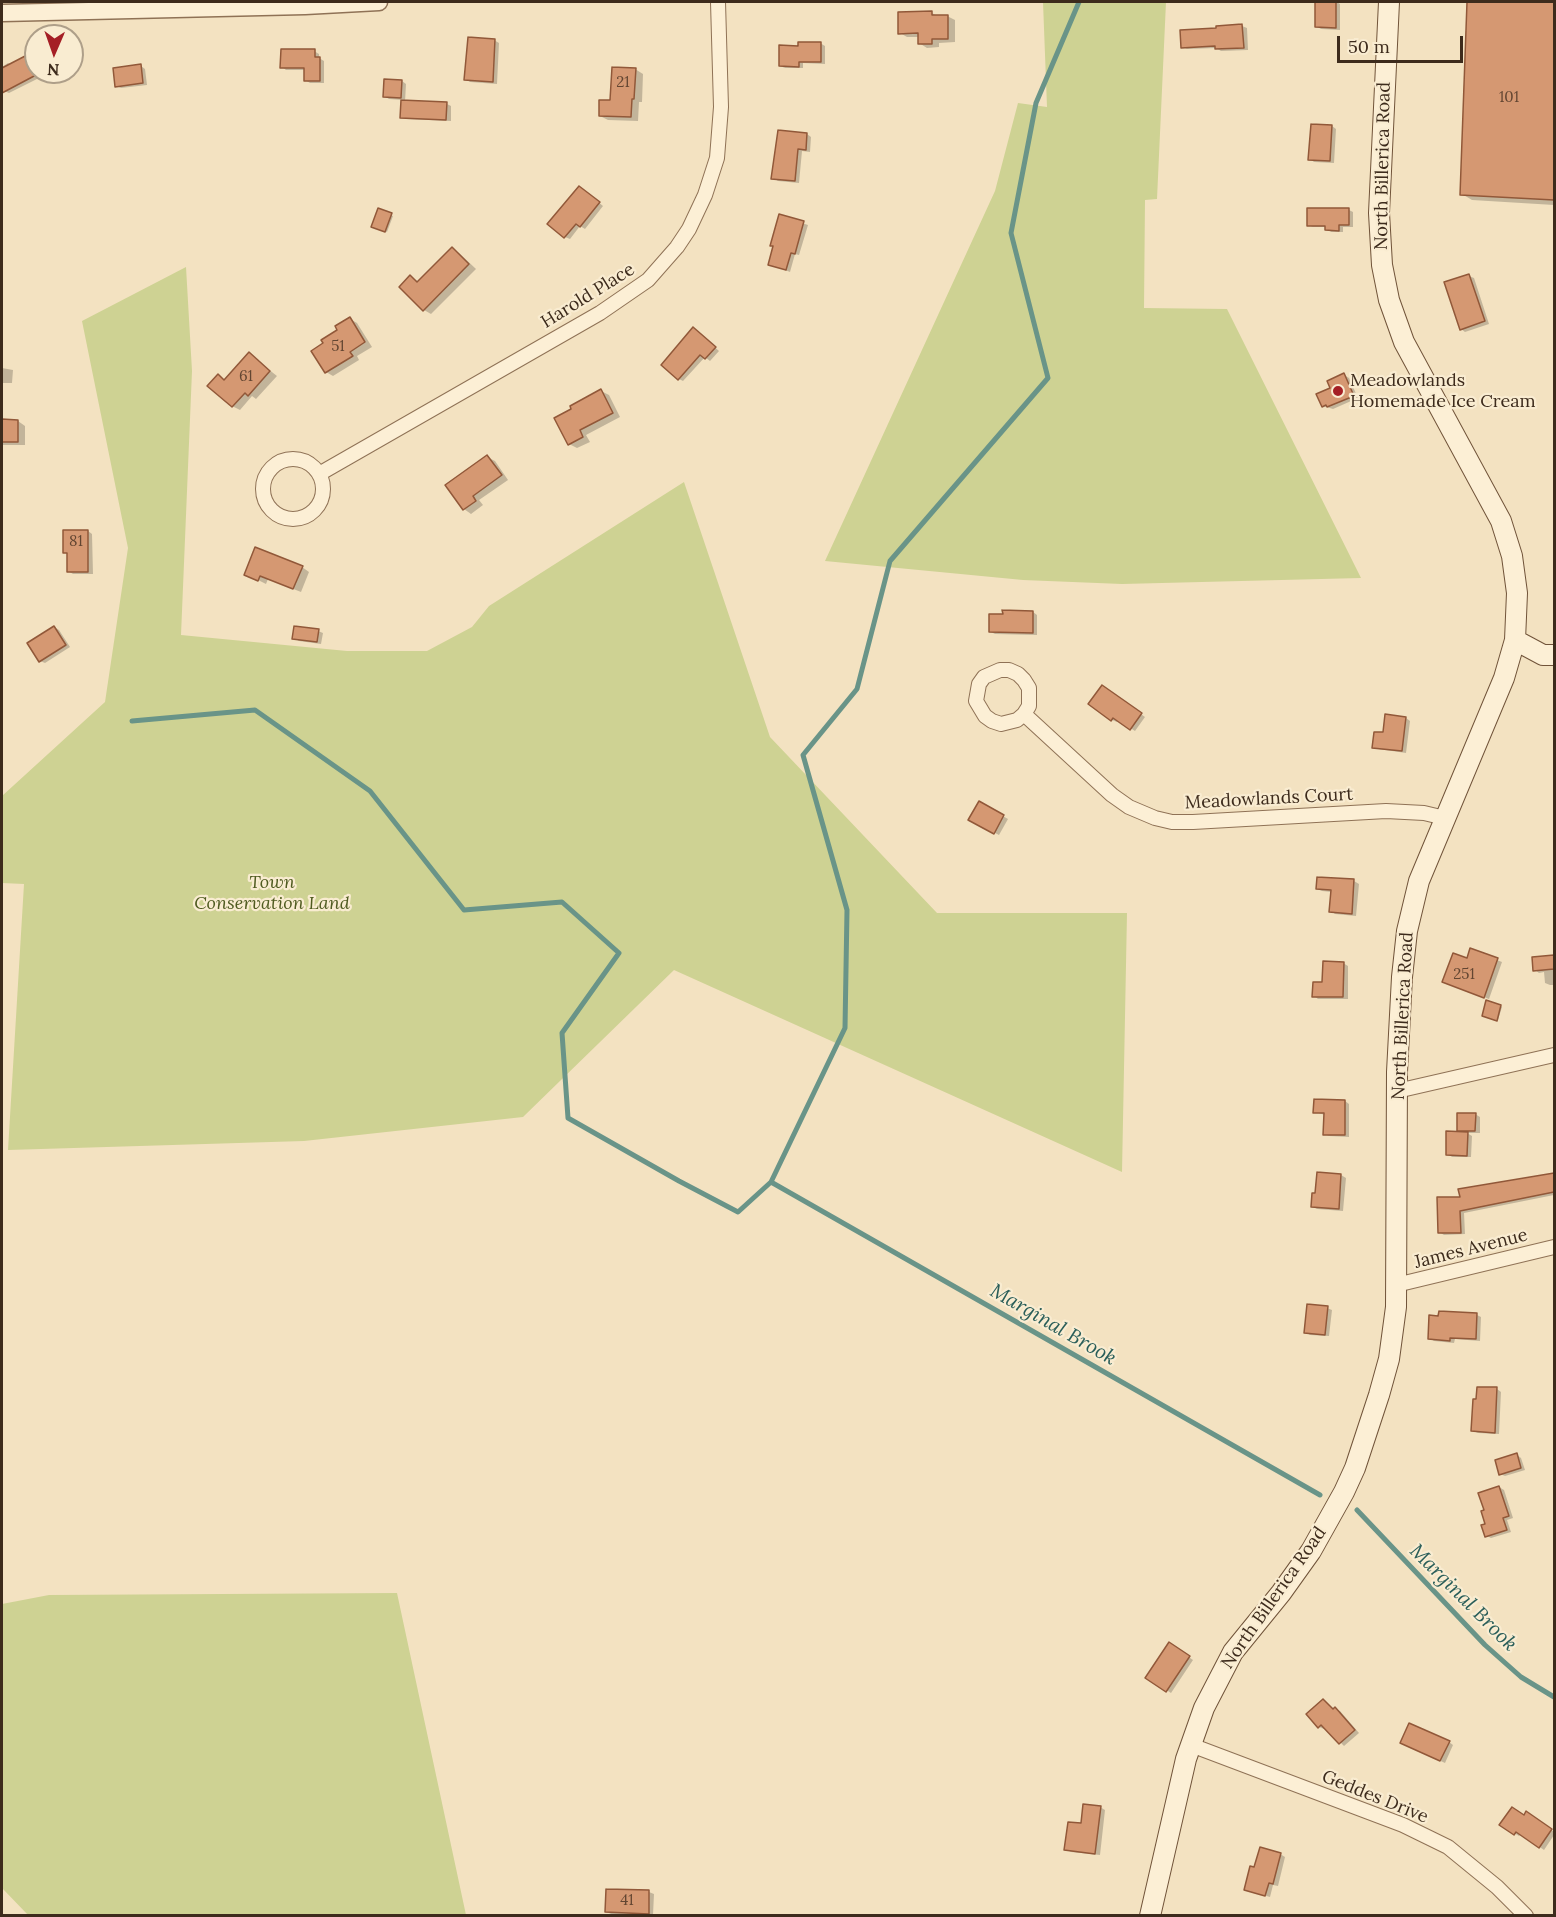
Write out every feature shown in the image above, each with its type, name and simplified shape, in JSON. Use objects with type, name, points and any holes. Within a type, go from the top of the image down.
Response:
[{"type":"main road","name":"North Billerica Road","points":[[1150,1916],[1186,1759],[1204,1708],[1233,1652],[1281,1593],[1311,1551],[1344,1492],[1355,1468],[1389,1359],[1396,1307],[1397,1091],[1402,977],[1407,931],[1419,881],[1504,678],[1515,640],[1517,593],[1512,555],[1501,521],[1404,342],[1389,300],[1384,277],[1379,213],[1389,2]]},
{"type":"main road","points":[[1515,640],[1543,655],[1554,655]]},
{"type":"street","points":[[2,13],[30,7],[305,6],[379,2]]},
{"type":"street","name":"Harold Place","points":[[319,474],[600,313],[648,280],[677,247],[689,229],[705,195],[717,158],[721,107],[718,2]]},
{"type":"street","points":[[295,459],[313,466],[319,474],[323,483],[323,494],[314,512],[305,517],[285,518],[275,514],[268,506],[263,488],[265,478],[277,464],[295,459]]},
{"type":"street","name":"Meadowlands Court","points":[[1024,714],[1112,795],[1129,807],[1155,818],[1172,822],[1193,822],[1386,812],[1424,813],[1445,818]]},
{"type":"street","points":[[1397,1091],[1554,1055]]},
{"type":"street","name":"James Avenue","points":[[1396,1285],[1554,1247]]},
{"type":"street","name":"Geddes Drive","points":[[1191,1745],[1403,1825],[1448,1847],[1497,1887],[1526,1916]]},
{"type":"green space","points":[[1043,2],[1166,2],[1157,199],[1145,200],[1144,308],[1227,309],[1361,578],[1122,584],[1023,580],[825,561],[995,191],[1018,103],[1047,107]]},
{"type":"green space","name":"Town Conservation Land","points":[[186,267],[192,371],[181,635],[347,651],[427,651],[472,627],[489,606],[684,482],[770,737],[937,913],[1127,913],[1122,1172],[674,970],[523,1117],[304,1141],[8,1150],[24,884],[2,883],[2,796],[105,702],[128,548],[82,321]]},
{"type":"green space","points":[[397,1593],[466,1915],[28,1915],[2,1888],[2,1604],[49,1595]]},
{"type":"building","points":[[1315,2],[1336,2],[1336,28],[1315,27]]},
{"type":"building","points":[[1467,2],[1554,2],[1554,200],[1460,195]]},
{"type":"building","points":[[932,11],[932,15],[948,15],[948,39],[932,39],[932,44],[918,44],[918,33],[898,34],[898,12]]},
{"type":"building","points":[[1242,24],[1244,48],[1215,49],[1215,46],[1181,48],[1180,30]]},
{"type":"building","points":[[468,37],[495,39],[493,82],[464,80]]},
{"type":"building","points":[[798,42],[821,42],[821,62],[799,62],[799,67],[779,66],[779,45],[798,46]]},
{"type":"building","points":[[281,49],[315,49],[315,57],[320,57],[320,81],[304,81],[304,68],[280,68]]},
{"type":"building","points":[[24,57],[24,81],[2,93],[2,68]]},
{"type":"building","points":[[141,64],[143,83],[115,87],[113,68]]},
{"type":"building","points":[[612,67],[636,68],[631,117],[599,116],[599,100],[610,100]]},
{"type":"building","points":[[384,79],[402,80],[401,98],[383,97]]},
{"type":"building","points":[[401,100],[447,102],[446,120],[400,118]]},
{"type":"building","points":[[1311,124],[1332,125],[1330,161],[1308,160]]},
{"type":"building","points":[[778,130],[807,133],[806,150],[798,149],[795,181],[771,179]]},
{"type":"building","points":[[579,186],[600,202],[580,227],[576,224],[564,238],[547,224]]},
{"type":"building","points":[[378,208],[392,213],[385,232],[371,227]]},
{"type":"building","points":[[1307,208],[1349,208],[1349,225],[1339,225],[1339,231],[1325,230],[1325,226],[1307,226]]},
{"type":"building","points":[[779,214],[804,221],[795,254],[791,253],[786,270],[768,265],[773,246],[770,246]]},
{"type":"building","points":[[452,247],[469,264],[423,311],[399,287],[410,275],[417,282]]},
{"type":"building","points":[[1469,274],[1485,321],[1460,330],[1444,282]]},
{"type":"building","points":[[350,317],[365,342],[350,352],[353,356],[325,373],[311,351],[323,343],[321,340],[337,330],[335,326]]},
{"type":"building","points":[[693,327],[716,347],[705,359],[700,355],[678,380],[661,365]]},
{"type":"building","points":[[249,352],[270,371],[248,396],[245,393],[232,407],[207,386],[218,374],[224,380]]},
{"type":"building","name":"Meadowlands Homemade Ice Cream","points":[[1344,373],[1354,396],[1322,407],[1316,394],[1330,388],[1327,381]]},
{"type":"building","points":[[601,389],[613,413],[580,430],[583,437],[568,445],[554,418],[571,409],[570,406]]},
{"type":"building","points":[[2,419],[18,420],[18,442],[2,442]]},
{"type":"building","points":[[487,455],[502,475],[473,496],[476,501],[463,510],[445,485]]},
{"type":"building","points":[[63,530],[88,530],[88,572],[67,572],[67,553],[63,553]]},
{"type":"building","points":[[255,547],[303,566],[293,589],[260,576],[258,581],[244,575]]},
{"type":"building","points":[[1002,610],[1033,611],[1033,633],[989,632],[989,614],[1003,614]]},
{"type":"building","points":[[54,626],[66,645],[39,662],[27,643]]},
{"type":"building","points":[[294,626],[319,629],[317,642],[292,639]]},
{"type":"building","points":[[1102,685],[1142,713],[1130,730],[1113,718],[1111,721],[1088,704]]},
{"type":"building","points":[[1385,714],[1406,717],[1402,751],[1372,748],[1374,732],[1383,732]]},
{"type":"building","points":[[979,801],[1004,815],[994,834],[968,820]]},
{"type":"building","points":[[1317,877],[1354,879],[1352,914],[1329,912],[1331,890],[1316,889]]},
{"type":"building","points":[[1470,948],[1498,958],[1484,998],[1442,982],[1453,953],[1467,958]]},
{"type":"building","points":[[1554,955],[1554,969],[1533,971],[1532,957]]},
{"type":"building","points":[[1323,961],[1344,962],[1343,997],[1312,997],[1313,982],[1322,982]]},
{"type":"building","points":[[1486,1000],[1501,1005],[1497,1021],[1482,1016]]},
{"type":"building","points":[[1314,1099],[1345,1100],[1345,1135],[1323,1135],[1324,1113],[1313,1113]]},
{"type":"building","points":[[1457,1113],[1476,1113],[1475,1131],[1457,1131]]},
{"type":"building","points":[[1446,1131],[1468,1132],[1467,1156],[1446,1155]]},
{"type":"building","points":[[1317,1172],[1341,1174],[1339,1209],[1311,1207]]},
{"type":"building","points":[[1554,1173],[1554,1192],[1460,1211],[1461,1233],[1438,1233],[1437,1197],[1460,1197],[1458,1189]]},
{"type":"building","points":[[1307,1304],[1328,1306],[1325,1335],[1304,1333]]},
{"type":"building","points":[[1439,1311],[1477,1313],[1476,1339],[1450,1338],[1450,1341],[1428,1339],[1429,1315],[1438,1316]]},
{"type":"building","points":[[1477,1387],[1497,1387],[1495,1433],[1471,1431],[1473,1399],[1476,1399]]},
{"type":"building","points":[[1517,1453],[1521,1468],[1499,1475],[1495,1460]]},
{"type":"building","points":[[1499,1486],[1509,1516],[1503,1518],[1507,1530],[1485,1537],[1481,1525],[1485,1524],[1481,1511],[1484,1510],[1478,1493]]},
{"type":"building","points":[[1169,1642],[1190,1656],[1166,1692],[1145,1678]]},
{"type":"building","points":[[1323,1699],[1333,1709],[1335,1707],[1355,1730],[1339,1744],[1321,1725],[1318,1728],[1306,1714]]},
{"type":"building","points":[[1409,1723],[1450,1741],[1440,1761],[1400,1743]]},
{"type":"building","points":[[1083,1804],[1101,1806],[1095,1854],[1064,1850],[1068,1822],[1081,1823]]},
{"type":"building","points":[[1512,1807],[1524,1815],[1526,1811],[1552,1829],[1539,1848],[1516,1832],[1514,1835],[1499,1825]]},
{"type":"building","points":[[1260,1847],[1281,1853],[1273,1884],[1269,1883],[1265,1896],[1244,1890],[1250,1866],[1254,1867]]},
{"type":"building","points":[[606,1889],[649,1890],[649,1914],[605,1912]]},
{"type":"waterway","points":[[132,721],[255,710],[370,791],[464,910],[562,902],[619,953],[562,1033],[568,1118],[738,1212],[771,1182],[845,1028],[847,910],[803,755],[857,689],[890,561],[1048,378],[1011,233],[1036,103],[1079,2]]},
{"type":"waterway","name":"Marginal Brook","points":[[771,1182],[1320,1495]]},
{"type":"waterway","name":"Marginal Brook","points":[[1357,1510],[1485,1645],[1521,1677],[1554,1697]]},
{"type":"place","name":"Meadowlands Homemade Ice Cream","points":[[1338,391]]}]
